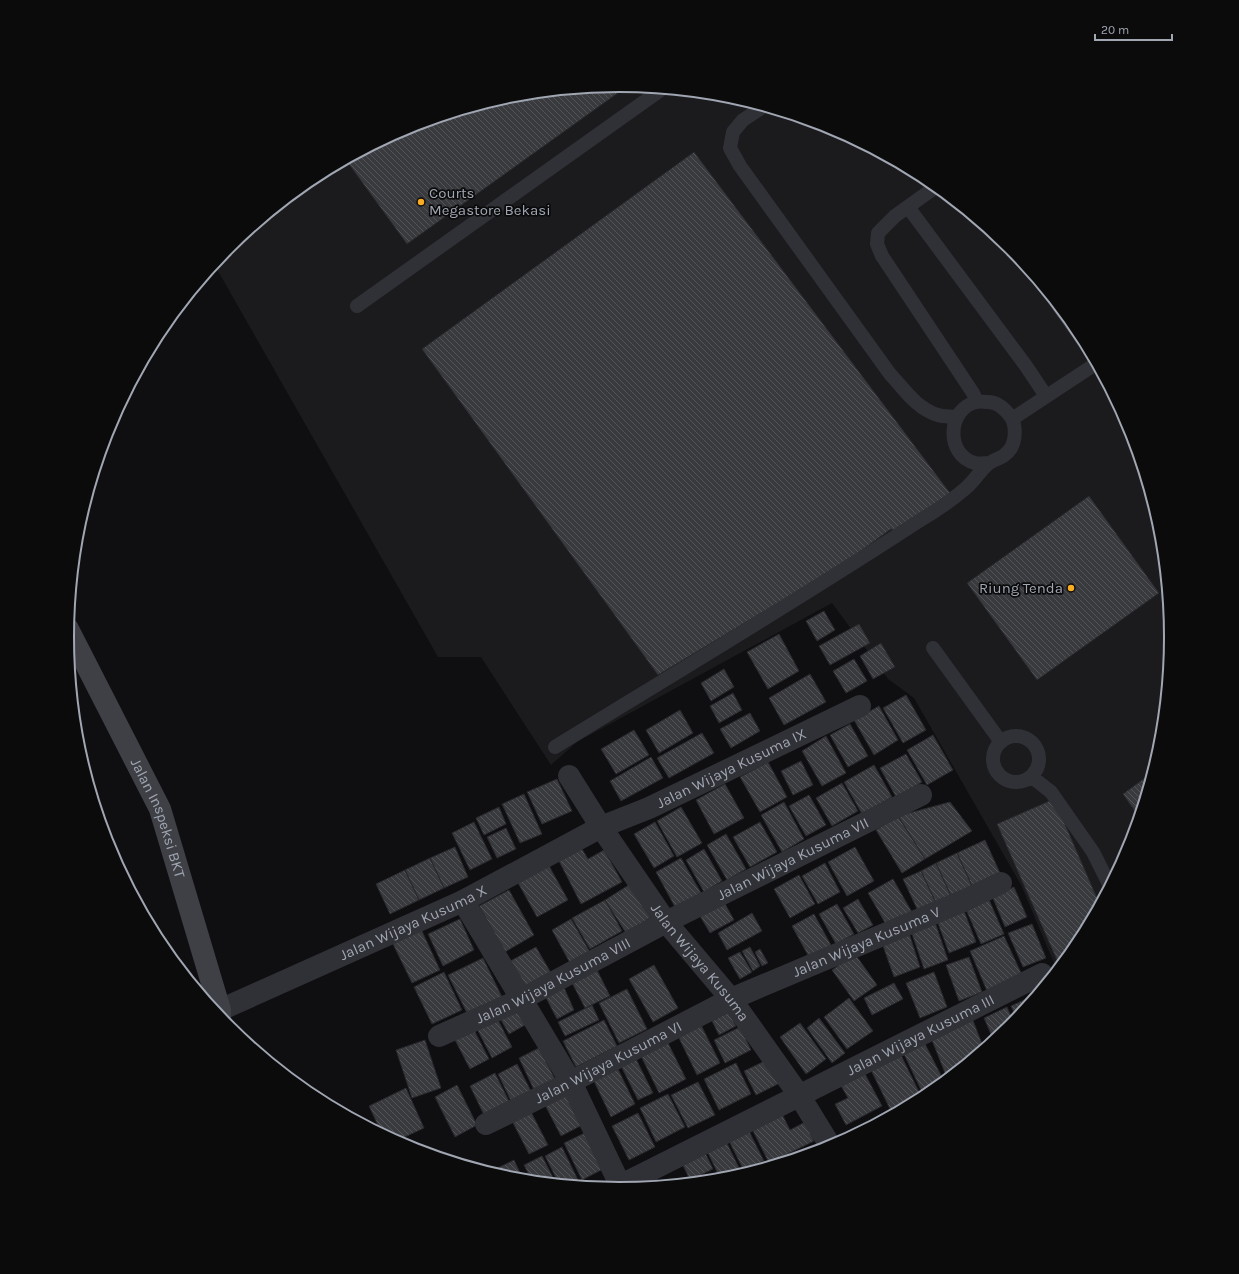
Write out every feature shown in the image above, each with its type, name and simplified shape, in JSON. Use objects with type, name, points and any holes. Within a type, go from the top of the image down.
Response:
[{"type":"street","name":"Jalan Inspeksi BKT","points":[[74,641],[160,809],[218,1006]]},
{"type":"street","name":"Jalan Wijaya Kusuma IX","points":[[602,827],[649,808],[860,706]]},
{"type":"street","name":"Jalan Wijaya Kusuma","points":[[569,776],[666,922],[731,999],[799,1095],[827,1141]]},
{"type":"street","name":"Jalan Wijaya Kusuma VII","points":[[666,922],[921,796]]},
{"type":"street","name":"Jalan Wijaya Kusuma X","points":[[224,1012],[463,901],[602,827]]},
{"type":"street","name":"Jalan Wijaya Kusuma V","points":[[731,999],[1001,883]]},
{"type":"street","points":[[463,901],[571,1082],[615,1182]]},
{"type":"street","name":"Jalan Wijaya Kusuma VIII","points":[[439,1036],[522,999],[666,922]]},
{"type":"street","name":"Jalan Wijaya Kusuma III","points":[[630,1182],[799,1095],[1042,974]]},
{"type":"street","name":"Jalan Wijaya Kusuma VI","points":[[486,1124],[571,1082],[731,999]]},
{"type":"lane","points":[[357,306],[656,93]]},
{"type":"lane","points":[[759,109],[743,120],[733,132],[730,148],[740,166],[890,374],[917,403],[927,410],[941,416],[957,417]]},
{"type":"lane","points":[[932,189],[895,216],[878,233],[877,244],[882,256],[973,393],[977,402]]},
{"type":"lane","points":[[908,206],[1026,366],[1046,396]]},
{"type":"lane","points":[[1012,419],[1093,365]]},
{"type":"lane","points":[[977,402],[991,402],[1004,408],[1012,419],[1015,433],[1012,447],[1002,458],[989,463],[975,463],[962,456],[954,444],[952,431],[957,417],[965,407],[977,402]]},
{"type":"lane","points":[[556,746],[896,537],[968,487],[989,463]]},
{"type":"lane","points":[[933,648],[1001,742]]},
{"type":"lane","points":[[1018,736],[1026,738],[1034,744],[1040,760],[1032,777],[1015,783],[1006,781],[998,775],[994,767],[993,758],[995,749],[1001,742],[1008,737],[1018,736]]},
{"type":"lane","points":[[1032,777],[1050,792],[1093,852],[1107,881]]},
{"type":"shaded area","points":[[620,92],[691,96],[761,110],[795,120],[861,148],[923,183],[952,204],[979,227],[1030,277],[1052,305],[1092,364],[1109,396],[1136,462],[1146,496],[1155,531],[1164,601],[1164,673],[1160,708],[1155,743],[1136,812],[1109,878],[1092,910],[1055,965],[1021,885],[914,698],[888,679],[832,603],[577,742],[551,765],[481,657],[438,657],[217,269],[234,251],[287,204],[316,183],[378,148],[444,120],[478,110],[548,96],[584,93]]},
{"type":"building","name":"Courts Megastore Bekasi","points":[[619,92],[407,244],[349,164],[378,148],[411,133],[444,120],[478,110],[548,96]]},
{"type":"building","points":[[694,152],[950,493],[897,532],[891,529],[840,566],[658,675],[422,349]]},
{"type":"building","points":[[1089,496],[1159,593],[1037,680],[967,583]]},
{"type":"building","points":[[824,611],[835,630],[817,641],[806,621]]},
{"type":"building","points":[[859,624],[870,643],[830,665],[819,646]]},
{"type":"building","points":[[779,634],[799,671],[768,689],[747,652]]},
{"type":"building","points":[[881,643],[895,667],[873,679],[860,656]]},
{"type":"building","points":[[854,659],[867,681],[846,693],[833,671]]},
{"type":"building","points":[[724,669],[734,687],[711,701],[701,683]]},
{"type":"building","points":[[810,674],[826,702],[784,725],[769,698]]},
{"type":"building","points":[[733,693],[742,710],[719,723],[710,706]]},
{"type":"building","points":[[906,695],[926,730],[903,743],[883,708]]},
{"type":"building","points":[[879,706],[898,740],[874,755],[854,720]]},
{"type":"building","points":[[680,710],[693,733],[659,753],[646,730]]},
{"type":"building","points":[[750,713],[760,731],[731,748],[720,729]]},
{"type":"building","points":[[850,724],[868,756],[848,767],[830,735]]},
{"type":"building","points":[[634,730],[649,755],[616,774],[601,749]]},
{"type":"building","points":[[702,733],[714,753],[669,778],[657,758]]},
{"type":"building","points":[[933,735],[953,770],[927,785],[907,750]]},
{"type":"building","points":[[826,736],[846,773],[822,786],[802,751]]},
{"type":"building","points":[[906,754],[922,782],[896,797],[880,768]]},
{"type":"building","points":[[651,757],[663,778],[621,801],[610,781]]},
{"type":"building","points":[[801,761],[813,785],[793,795],[781,771]]},
{"type":"building","points":[[768,762],[787,797],[760,812],[740,777]]},
{"type":"building","points":[[874,765],[892,797],[862,814],[844,782]]},
{"type":"building","points":[[1146,777],[1136,812],[1123,794]]},
{"type":"building","points":[[557,779],[572,811],[542,824],[527,792]]},
{"type":"building","points":[[842,783],[858,811],[832,826],[816,798]]},
{"type":"building","points":[[725,784],[744,818],[714,834],[696,800]]},
{"type":"building","points":[[524,794],[542,834],[520,843],[502,804]]},
{"type":"building","points":[[809,795],[826,825],[806,836],[789,806]]},
{"type":"building","points":[[1054,799],[1098,899],[1073,940],[1058,961],[997,824]]},
{"type":"building","points":[[784,802],[804,839],[782,852],[761,815]]},
{"type":"building","points":[[950,802],[972,831],[925,859],[898,816]]},
{"type":"building","points":[[499,807],[506,824],[484,835],[476,818]]},
{"type":"building","points":[[681,807],[702,843],[677,857],[657,821]]},
{"type":"building","points":[[898,816],[925,859],[902,873],[876,830]]},
{"type":"building","points":[[474,822],[492,859],[470,870],[452,833]]},
{"type":"building","points":[[655,822],[674,856],[654,868],[634,834]]},
{"type":"building","points":[[760,822],[777,852],[750,867],[733,837]]},
{"type":"building","points":[[506,828],[516,849],[497,858],[487,837]]},
{"type":"building","points":[[726,834],[746,869],[727,880],[707,845]]},
{"type":"building","points":[[985,840],[1000,873],[972,886],[957,853]]},
{"type":"building","points":[[455,847],[468,877],[444,888],[430,858]]},
{"type":"building","points":[[855,847],[874,881],[847,896],[828,862]]},
{"type":"building","points":[[582,849],[588,859],[604,850],[622,882],[581,904],[559,861]]},
{"type":"building","points":[[704,849],[722,881],[704,892],[686,860]]},
{"type":"building","points":[[957,853],[972,886],[951,896],[936,863]]},
{"type":"building","points":[[430,858],[444,888],[419,900],[405,870]]},
{"type":"building","points":[[681,858],[701,893],[675,907],[656,872]]},
{"type":"building","points":[[825,863],[840,892],[818,904],[802,876]]},
{"type":"building","points":[[936,863],[951,896],[936,903],[921,871]]},
{"type":"building","points":[[548,864],[568,900],[537,917],[517,881]]},
{"type":"building","points":[[405,870],[419,900],[390,914],[376,884]]},
{"type":"building","points":[[921,871],[936,903],[918,911],[903,879]]},
{"type":"building","points":[[799,875],[815,904],[790,918],[774,889]]},
{"type":"building","points":[[893,879],[913,914],[888,928],[868,893]]},
{"type":"building","points":[[632,883],[653,916],[626,933],[605,900]]},
{"type":"building","points":[[1014,887],[1027,917],[1005,927],[992,896]]},
{"type":"building","points":[[509,890],[534,935],[505,952],[479,906]]},
{"type":"building","points":[[987,895],[1004,934],[981,944],[964,905]]},
{"type":"building","points":[[858,899],[873,925],[858,933],[843,908]]},
{"type":"building","points":[[605,900],[622,931],[590,949],[572,918]]},
{"type":"building","points":[[724,902],[734,920],[710,933],[700,916]]},
{"type":"building","points":[[837,904],[854,934],[836,944],[819,914]]},
{"type":"building","points":[[963,908],[976,942],[949,953],[936,918]]},
{"type":"building","points":[[752,913],[762,931],[727,950],[718,933]]},
{"type":"building","points":[[814,914],[832,947],[810,959],[792,926]]},
{"type":"building","points":[[460,919],[474,950],[443,966],[428,934]]},
{"type":"building","points":[[571,919],[590,952],[570,963],[552,930]]},
{"type":"building","points":[[935,922],[948,960],[924,969],[911,931]]},
{"type":"building","points":[[1032,924],[1046,958],[1023,967],[1008,933]]},
{"type":"building","points":[[421,929],[440,970],[412,983],[392,942]]},
{"type":"building","points":[[909,933],[920,967],[894,977],[882,943]]},
{"type":"building","points":[[1004,936],[1022,975],[987,991],[970,951]]},
{"type":"building","points":[[536,947],[551,973],[519,990],[505,964]]},
{"type":"building","points":[[750,947],[760,966],[753,971],[742,951]]},
{"type":"building","points":[[760,949],[768,963],[762,966],[755,952]]},
{"type":"building","points":[[740,952],[752,972],[740,979],[728,958]]},
{"type":"building","points":[[855,954],[877,985],[854,1001],[832,970]]},
{"type":"building","points":[[969,957],[982,992],[959,1001],[946,965]]},
{"type":"building","points":[[483,958],[503,999],[468,1015],[448,975]]},
{"type":"building","points":[[594,964],[610,996],[585,1008],[569,977]]},
{"type":"building","points":[[654,965],[678,1008],[653,1022],[629,979]]},
{"type":"building","points":[[444,972],[462,1010],[432,1024],[414,987]]},
{"type":"building","points":[[934,972],[947,1007],[920,1018],[906,983]]},
{"type":"building","points":[[562,983],[574,1010],[557,1019],[543,992]]},
{"type":"building","points":[[894,983],[903,999],[872,1015],[864,998]]},
{"type":"building","points":[[627,989],[647,1029],[619,1043],[599,1003]]},
{"type":"building","points":[[1030,997],[1014,1013],[1011,1006]]},
{"type":"building","points":[[849,998],[873,1031],[847,1049],[824,1017]]},
{"type":"building","points":[[516,1005],[527,1024],[509,1034],[498,1015]]},
{"type":"building","points":[[592,1005],[599,1020],[565,1036],[558,1022]]},
{"type":"building","points":[[1007,1007],[1011,1017],[992,1035],[984,1018]]},
{"type":"building","points":[[729,1012],[736,1026],[719,1035],[712,1021]]},
{"type":"building","points":[[496,1016],[512,1047],[492,1058],[476,1027]]},
{"type":"building","points":[[819,1018],[845,1053],[832,1063],[807,1028]]},
{"type":"building","points":[[972,1018],[982,1044],[952,1070],[945,1073],[930,1035]]},
{"type":"building","points":[[604,1020],[617,1046],[576,1067],[563,1041]]},
{"type":"building","points":[[800,1023],[826,1059],[806,1074],[780,1037]]},
{"type":"building","points":[[701,1025],[720,1063],[697,1075],[678,1036]]},
{"type":"building","points":[[740,1027],[751,1050],[725,1063],[714,1040]]},
{"type":"building","points":[[473,1028],[489,1059],[470,1069],[454,1038]]},
{"type":"building","points":[[425,1040],[441,1088],[412,1098],[396,1050]]},
{"type":"building","points":[[923,1040],[942,1077],[922,1092],[902,1050]]},
{"type":"building","points":[[667,1041],[686,1079],[659,1093],[640,1054]]},
{"type":"building","points":[[539,1048],[555,1079],[534,1090],[519,1058]]},
{"type":"building","points":[[899,1051],[920,1093],[890,1109],[869,1066]]},
{"type":"building","points":[[636,1059],[653,1093],[638,1100],[621,1066]]},
{"type":"building","points":[[769,1059],[780,1083],[756,1095],[744,1071]]},
{"type":"building","points":[[736,1063],[751,1094],[719,1110],[704,1079]]},
{"type":"building","points":[[517,1064],[531,1091],[511,1101],[498,1074]]},
{"type":"building","points":[[617,1067],[635,1104],[611,1117],[593,1079]]},
{"type":"building","points":[[864,1072],[882,1106],[846,1125],[835,1104],[848,1098],[840,1084]]},
{"type":"building","points":[[495,1073],[510,1103],[484,1115],[470,1086]]},
{"type":"building","points":[[698,1082],[715,1115],[688,1128],[671,1095]]},
{"type":"building","points":[[457,1085],[477,1125],[455,1137],[435,1097]]},
{"type":"building","points":[[406,1088],[424,1128],[403,1138],[378,1126],[369,1106]]},
{"type":"building","points":[[573,1091],[588,1122],[561,1136],[545,1105]]},
{"type":"building","points":[[668,1094],[685,1127],[656,1142],[640,1108]]},
{"type":"building","points":[[529,1108],[548,1145],[529,1154],[510,1117]]},
{"type":"building","points":[[781,1112],[790,1130],[805,1122],[814,1141],[768,1162],[751,1127]]},
{"type":"building","points":[[638,1113],[655,1147],[629,1160],[612,1126]]},
{"type":"building","points":[[746,1125],[764,1161],[755,1165],[743,1168],[726,1135]]},
{"type":"building","points":[[591,1130],[609,1166],[582,1180],[564,1143]]},
{"type":"building","points":[[725,1139],[740,1169],[718,1173],[706,1149]]},
{"type":"building","points":[[562,1147],[578,1181],[556,1179],[545,1156]]},
{"type":"building","points":[[703,1148],[713,1169],[696,1177],[689,1178],[680,1159]]},
{"type":"building","points":[[542,1156],[554,1178],[529,1175],[524,1165]]},
{"type":"building","points":[[514,1160],[520,1173],[513,1172],[497,1168]]},
{"type":"building","points":[[656,1177],[658,1181],[655,1181],[647,1181]]},
{"type":"place","name":"Courts Megastore Bekasi","points":[[421,202]]},
{"type":"place","name":"Riung Tenda","points":[[1071,588]]}]
